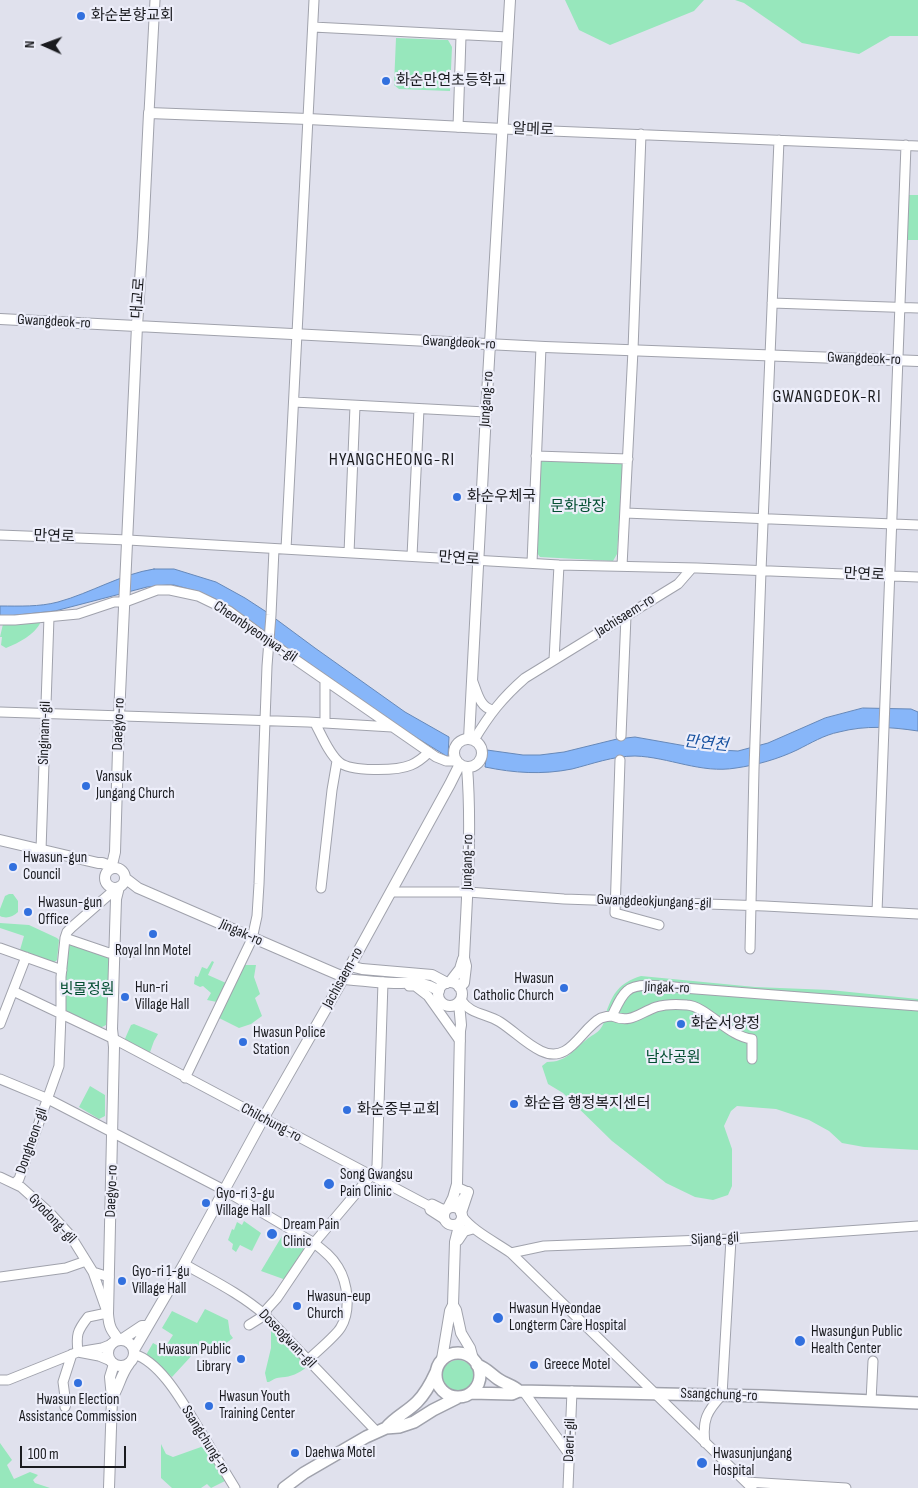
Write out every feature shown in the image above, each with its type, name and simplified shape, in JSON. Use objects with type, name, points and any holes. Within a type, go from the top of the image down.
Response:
[{"type":"main road","points":[[382,1430],[414,1422],[453,1397],[465,1396],[472,1392],[479,1380],[479,1371],[473,1357],[475,1351],[490,1372]]},
{"type":"main road","points":[[453,1397],[442,1392],[438,1385],[435,1377],[438,1365],[442,1359],[458,1353],[473,1357]]},
{"type":"main road","name":"Ssangchung-ro","points":[[473,1357],[498,1379],[522,1391]]},
{"type":"main road","points":[[284,1488],[304,1474],[382,1430],[418,1402],[436,1372]]},
{"type":"main road","name":"Ssangchung-ro","points":[[472,1392],[512,1394],[522,1391],[653,1393],[918,1403]]},
{"type":"street","name":"대교로","points":[[126,599],[137,326],[155,0]]},
{"type":"street","points":[[286,549],[314,0]]},
{"type":"street","name":"Jungang-ro","points":[[471,739],[471,677],[510,0]]},
{"type":"street","points":[[313,27],[508,37]]},
{"type":"street","points":[[458,127],[461,36]]},
{"type":"street","name":"알메로","points":[[149,113],[918,146]]},
{"type":"street","points":[[622,566],[642,134]]},
{"type":"street","points":[[750,950],[754,760],[779,140]]},
{"type":"street","points":[[877,912],[906,145]]},
{"type":"street","points":[[772,303],[918,308]]},
{"type":"street","name":"Gwangdeok-ro","points":[[0,319],[541,347],[918,361]]},
{"type":"street","points":[[532,563],[541,347]]},
{"type":"street","points":[[294,402],[486,412]]},
{"type":"street","points":[[349,553],[356,406]]},
{"type":"street","points":[[412,556],[419,409]]},
{"type":"street","points":[[536,456],[628,459]]},
{"type":"street","points":[[625,513],[918,525]]},
{"type":"street","name":"만연로","points":[[0,535],[128,540],[559,565],[761,570],[918,578]]},
{"type":"street","points":[[185,1078],[252,938],[257,916],[274,549]]},
{"type":"street","points":[[554,660],[559,565]]},
{"type":"street","name":"Jachisaem-ro","points":[[471,739],[493,710],[525,678],[678,584],[692,568]]},
{"type":"street","name":"Cheonbyeonjwa-gil","points":[[0,620],[78,614],[157,590],[170,590],[198,596],[228,611],[429,752],[446,762],[461,764]]},
{"type":"street","name":"Daegyo-ro","points":[[117,1341],[109,1324],[108,1313],[113,1133],[114,1039],[112,1029],[117,890],[105,881],[113,869],[117,856],[115,852],[119,716],[126,599]]},
{"type":"street","points":[[621,736],[626,616]]},
{"type":"street","name":"Singinam-gil","points":[[41,850],[49,617]]},
{"type":"street","points":[[471,677],[479,698],[487,709],[493,710]]},
{"type":"street","points":[[325,723],[326,680]]},
{"type":"street","points":[[0,712],[393,727]]},
{"type":"street","points":[[315,723],[337,761],[344,766],[394,769],[411,765],[429,752]]},
{"type":"street","points":[[471,739],[480,745],[482,755],[476,764],[461,764],[454,752],[454,748],[460,741],[471,739]]},
{"type":"street","points":[[620,760],[615,913],[659,925]]},
{"type":"street","points":[[321,888],[337,761]]},
{"type":"street","name":"Jungang-ro","points":[[452,984],[464,983],[466,966],[464,958],[468,892],[469,791],[461,764]]},
{"type":"street","name":"Jachisaem-ro","points":[[133,1355],[461,764]]},
{"type":"street","points":[[450,784],[462,784],[469,791]]},
{"type":"street","points":[[0,840],[98,863],[115,852]]},
{"type":"street","name":"Jingak-ro","points":[[98,863],[124,873],[117,890],[135,889],[344,977],[419,983],[431,986],[439,991]]},
{"type":"street","points":[[134,952],[114,951],[109,953],[65,938],[67,932],[72,927],[117,890],[123,894],[135,889]]},
{"type":"street","name":"Gwangdeokjungang-gil","points":[[391,892],[468,892],[615,901],[918,914]]},
{"type":"street","name":"Dongheon-gil","points":[[16,1183],[59,1066],[65,938]]},
{"type":"street","points":[[0,948],[62,970]]},
{"type":"street","points":[[0,1024],[26,957]]},
{"type":"street","points":[[350,966],[362,969],[432,975],[452,984],[462,993],[460,1001],[462,1026],[460,1036],[461,1188],[455,1216]]},
{"type":"street","points":[[249,1325],[265,1314],[314,1243],[377,1166],[389,982],[415,986],[424,992],[460,1036]]},
{"type":"street","points":[[452,984],[441,986],[439,999],[450,1010],[460,1036]]},
{"type":"street","name":"Jingak-ro","points":[[612,1016],[627,991],[631,988],[645,986],[918,1006]]},
{"type":"street","points":[[13,991],[114,1039]]},
{"type":"street","points":[[446,1006],[453,1006],[460,1001]]},
{"type":"street","points":[[460,1001],[466,1007],[500,1022],[536,1049],[546,1053],[558,1054],[568,1049],[601,1018],[612,1016],[625,1019],[664,1006],[682,1004],[694,1006],[720,1024],[752,1040],[752,1059]]},
{"type":"street","name":"Chilchung-ro","points":[[114,1039],[370,1176],[428,1206],[432,1204],[455,1216]]},
{"type":"street","name":"Dongheon-gil","points":[[0,1079],[46,1098]]},
{"type":"street","points":[[46,1098],[224,1190],[314,1243],[327,1253],[340,1269],[348,1307],[341,1328],[308,1360]]},
{"type":"street","name":"Gyodong-gil","points":[[0,1177],[16,1183],[26,1190],[70,1235],[93,1272],[108,1313]]},
{"type":"street","points":[[442,1359],[450,1311],[453,1305],[455,1216],[453,1198],[461,1188]]},
{"type":"street","points":[[455,1216],[467,1222],[474,1230],[512,1253],[749,1485],[846,1488]]},
{"type":"street","name":"Sijang-gil","points":[[512,1253],[544,1246],[731,1239],[918,1226]]},
{"type":"street","points":[[455,1242],[461,1238],[464,1231],[474,1230]]},
{"type":"street","points":[[705,1443],[705,1419],[708,1412],[722,1395],[731,1239]]},
{"type":"street","points":[[0,1277],[66,1268],[86,1261]]},
{"type":"street","name":"Doseogwan-gil","points":[[184,1264],[223,1286],[265,1314],[308,1360],[382,1430]]},
{"type":"street","points":[[93,1272],[109,1277]]},
{"type":"street","points":[[453,1305],[456,1310],[461,1333],[473,1357]]},
{"type":"street","points":[[65,1407],[63,1382],[77,1353],[79,1328],[88,1317],[108,1313]]},
{"type":"street","points":[[0,1380],[8,1380],[77,1353],[102,1348],[142,1326],[148,1326]]},
{"type":"street","points":[[77,1353],[99,1356],[122,1366],[128,1364],[133,1355],[130,1343],[117,1341]]},
{"type":"street","points":[[109,1488],[112,1398],[110,1377],[112,1362],[108,1356],[108,1351],[117,1341]]},
{"type":"street","points":[[112,1398],[133,1355]]},
{"type":"street","name":"Ssangchung-ro","points":[[133,1355],[141,1356],[165,1378],[176,1392],[236,1488]]},
{"type":"street","points":[[871,1401],[873,1361]]},
{"type":"street","points":[[522,1391],[569,1454]]},
{"type":"street","name":"Daeri-gil","points":[[568,1488],[572,1392]]},
{"type":"green space","points":[[565,0],[704,0],[694,11],[610,45],[579,30]]},
{"type":"green space","points":[[735,0],[918,0],[918,36],[890,36],[859,54],[802,43],[744,3]]},
{"type":"green space","points":[[396,38],[448,40],[452,47],[450,91],[399,89],[394,85]]},
{"type":"green space","points":[[908,195],[918,195],[918,240],[906,240]]},
{"type":"green space","name":"문화광장","points":[[544,459],[621,462],[623,466],[617,554],[613,561],[540,557],[534,549],[538,463]]},
{"type":"green space","points":[[41,622],[30,635],[21,641],[6,648],[1,645],[2,637],[0,637],[3,624]]},
{"type":"green space","points":[[13,894],[18,901],[18,912],[9,917],[2,917],[0,916],[0,909],[5,896]]},
{"type":"green space","points":[[0,923],[29,925],[57,938],[59,940],[57,960],[53,963],[20,950],[24,936],[0,928]]},
{"type":"green space","name":"빗물정원","points":[[70,945],[109,958],[107,1019],[106,1025],[100,1028],[67,1012],[64,1006],[67,949]]},
{"type":"green space","points":[[212,961],[214,962],[208,975],[226,983],[217,1002],[207,1000],[211,993],[203,986],[200,987],[194,984],[195,976],[198,977],[202,967],[207,969]]},
{"type":"green space","points":[[244,965],[256,965],[254,977],[260,994],[255,998],[262,1016],[251,1024],[239,1028],[219,1018]]},
{"type":"green space","name":"남산공원","points":[[641,976],[755,987],[830,990],[918,999],[918,1150],[864,1147],[842,1143],[829,1131],[809,1120],[776,1109],[737,1106],[731,1111],[724,1126],[732,1149],[732,1186],[728,1195],[713,1200],[695,1197],[666,1183],[612,1141],[563,1093],[548,1084],[542,1066],[547,1062],[554,1062],[564,1058],[598,1031],[603,1025],[614,994],[627,982]]},
{"type":"green space","points":[[134,1024],[158,1034],[149,1055],[124,1041],[131,1025]]},
{"type":"green space","points":[[90,1086],[105,1095],[105,1116],[99,1119],[79,1107]]},
{"type":"green space","points":[[244,1221],[261,1233],[252,1251],[240,1245],[236,1252],[232,1249],[233,1244],[228,1240],[237,1222],[242,1225]]},
{"type":"green space","points":[[289,1233],[304,1242],[305,1250],[286,1280],[261,1271],[282,1236],[286,1238]]},
{"type":"green space","points":[[205,1309],[228,1320],[230,1334],[233,1338],[217,1350],[195,1352],[172,1377],[146,1355],[153,1343],[164,1349],[173,1335],[162,1328],[172,1311],[197,1323]]},
{"type":"green space","points":[[271,1326],[308,1366],[295,1374],[267,1382],[265,1373],[271,1348]]},
{"type":"green space","points":[[458,1360],[464,1361],[469,1365],[473,1370],[473,1382],[469,1387],[464,1391],[458,1392],[452,1391],[447,1387],[443,1382],[442,1376],[443,1370],[447,1365],[452,1361]]},
{"type":"green space","points":[[0,1443],[12,1460],[7,1465],[14,1479],[30,1472],[38,1475],[33,1480],[35,1483],[50,1488],[0,1488]]},
{"type":"green space","points":[[161,1444],[166,1454],[173,1457],[201,1447],[205,1448],[225,1481],[211,1488],[207,1484],[201,1488],[172,1488],[161,1478]]},
{"type":"water","points":[[154,569],[174,569],[216,582],[245,598],[405,712],[449,737],[448,757],[409,733],[224,603],[200,592],[174,585],[147,587],[55,611],[0,616],[0,606],[51,604],[118,579]]},
{"type":"water","points":[[863,708],[911,709],[918,712],[918,731],[878,727],[849,730],[828,735],[775,759],[736,768],[710,769],[635,756],[611,759],[572,769],[539,773],[507,771],[485,767],[487,750],[523,755],[540,755],[564,752],[617,739],[635,737],[703,749],[738,751],[768,743],[825,718]]},
{"type":"place","name":"화순본향교회","points":[[81,16]]},
{"type":"place","name":"화순만연초등학교","points":[[386,81]]},
{"type":"place","name":"화순우체국","points":[[457,497]]},
{"type":"place","name":"Vansuk Jungang Church","points":[[86,786]]},
{"type":"place","name":"Hwasun-gun Council","points":[[13,867]]},
{"type":"place","name":"Hwasun-gun Office","points":[[28,912]]},
{"type":"place","name":"Royal Inn Motel","points":[[153,934]]},
{"type":"place","name":"Hwasun Catholic Church","points":[[564,988]]},
{"type":"place","name":"Hun-ri Village Hall","points":[[125,997]]},
{"type":"place","name":"화순서양정","points":[[681,1024]]},
{"type":"place","name":"Hwasun Police Station","points":[[243,1042]]},
{"type":"place","name":"화순읍 행정복지센터","points":[[514,1104]]},
{"type":"place","name":"화순중부교회","points":[[347,1110]]},
{"type":"place","name":"Song Gwangsu Pain Clinic","points":[[329,1184]]},
{"type":"place","name":"Gyo-ri 3-gu Village Hall","points":[[206,1203]]},
{"type":"place","name":"Dream Pain Clinic","points":[[272,1234]]},
{"type":"place","name":"Gyo-ri 1-gu Village Hall","points":[[122,1281]]},
{"type":"place","name":"Hwasun-eup Church","points":[[297,1306]]},
{"type":"place","name":"Hwasun Hyeondae Longterm Care Hospital","points":[[498,1318]]},
{"type":"place","name":"Hwasungun Public Health Center","points":[[800,1341]]},
{"type":"place","name":"Hwasun Public Library","points":[[241,1359]]},
{"type":"place","name":"Greece Motel","points":[[534,1365]]},
{"type":"place","name":"Hwasun Election Assistance Commission","points":[[78,1383]]},
{"type":"place","name":"Hwasun Youth Training Center","points":[[209,1406]]},
{"type":"place","name":"Daehwa Motel","points":[[295,1453]]},
{"type":"place","name":"Hwasunjungang Hospital","points":[[702,1463]]},
{"type":"district","name":"GWANGDEOK-RI","points":[[827,397]]},
{"type":"district","name":"HYANGCHEONG-RI","points":[[392,460]]},
{"type":"water label","name":"만연천","points":[[706,744]]}]
